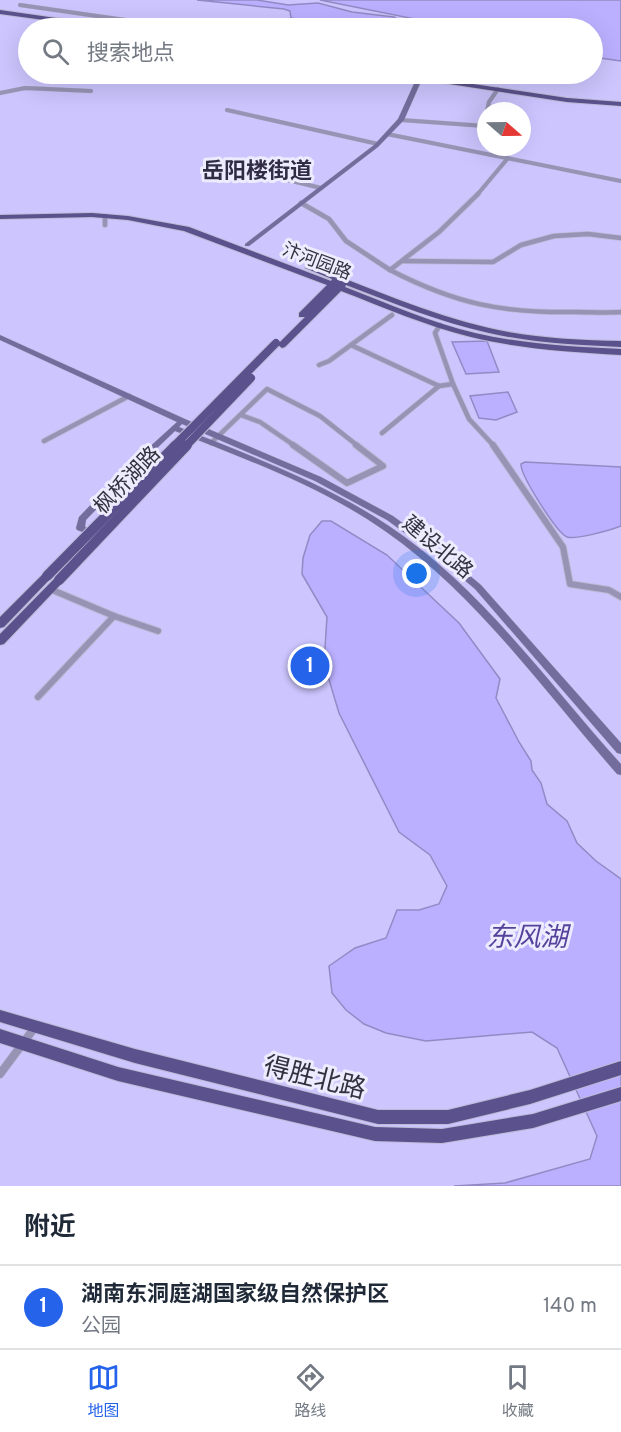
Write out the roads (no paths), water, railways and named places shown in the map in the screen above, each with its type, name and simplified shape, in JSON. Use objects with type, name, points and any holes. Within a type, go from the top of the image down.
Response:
[{"type":"main road","points":[[0,12],[39,18]]},
{"type":"main road","points":[[0,12],[42,18]]},
{"type":"main road","points":[[247,245],[378,144],[401,120],[417,84]]},
{"type":"main road","points":[[466,84],[619,105]]},
{"type":"main road","points":[[470,84],[619,105]]},
{"type":"main road","name":"汴河园路","points":[[0,215],[86,210],[137,214],[188,225],[247,245],[274,258]]},
{"type":"main road","name":"汴河园路","points":[[0,215],[105,221],[128,218],[186,229],[274,258],[440,325],[472,335],[547,348],[621,352]]},
{"type":"main road","points":[[279,344],[339,283]]},
{"type":"main road","name":"汴河园路","points":[[339,283],[469,326],[528,338],[621,344]]},
{"type":"main road","points":[[0,337],[182,421],[214,439],[343,491],[390,518],[478,587],[621,750]]},
{"type":"main road","name":"枫桥湖路","points":[[0,624],[279,344]]},
{"type":"main road","name":"枫桥湖路","points":[[0,641],[279,344]]},
{"type":"main road","points":[[91,532],[80,528],[82,519],[126,473],[182,421]]},
{"type":"main road","name":"建设北路","points":[[174,428],[214,439],[341,501],[405,542],[465,594],[502,632],[621,771]]},
{"type":"main road","name":"得胜北路","points":[[0,1016],[135,1056],[378,1117],[448,1117],[530,1097],[621,1068]]},
{"type":"main road","name":"得胜北路","points":[[0,1036],[118,1074],[375,1134],[442,1136],[533,1121],[621,1094]]},
{"type":"street","points":[[20,5],[111,18]]},
{"type":"street","points":[[0,93],[26,88],[91,92]]},
{"type":"street","points":[[489,102],[498,89]]},
{"type":"street","points":[[227,111],[378,144]]},
{"type":"street","points":[[401,120],[477,125]]},
{"type":"street","points":[[387,134],[621,181]]},
{"type":"street","points":[[390,270],[466,209],[508,158]]},
{"type":"street","points":[[285,178],[321,188]]},
{"type":"street","points":[[301,203],[329,219],[346,241],[390,270],[420,286],[464,303],[539,314],[621,312]]},
{"type":"street","points":[[402,261],[493,262],[503,253],[552,237],[597,235],[621,238]]},
{"type":"street","points":[[319,365],[392,315]]},
{"type":"street","points":[[440,325],[435,333],[453,384],[469,419],[501,454],[563,547],[570,584],[609,590],[621,597]]},
{"type":"street","points":[[351,345],[440,386]]},
{"type":"street","points":[[382,433],[440,386],[453,384]]},
{"type":"street","points":[[214,439],[267,389],[320,416],[383,466],[347,483],[260,422],[241,414]]},
{"type":"street","points":[[44,441],[129,396]]},
{"type":"street","points":[[50,589],[114,616],[158,631]]},
{"type":"street","points":[[38,697],[114,616]]},
{"type":"street","points":[[0,1074],[35,1026]]},
{"type":"water","points":[[197,0],[257,0],[288,5],[318,3],[352,12],[395,18],[291,18],[290,11]]},
{"type":"water","points":[[320,0],[621,0],[621,61],[603,58],[603,18],[410,18]]},
{"type":"water","points":[[487,341],[499,372],[466,374],[452,342]]},
{"type":"water","points":[[508,392],[517,412],[496,420],[479,418],[470,396]]},
{"type":"water","points":[[525,462],[621,467],[621,526],[585,536],[567,537],[555,525],[532,491],[522,470],[521,464]]},
{"type":"water","name":"东风湖","points":[[322,521],[331,521],[387,555],[459,623],[500,679],[496,698],[531,761],[532,770],[541,783],[547,804],[567,821],[577,843],[596,861],[621,879],[621,1186],[454,1186],[505,1183],[590,1159],[597,1136],[557,1048],[532,1032],[426,1041],[386,1033],[364,1024],[346,1010],[332,993],[329,966],[355,948],[386,938],[397,910],[419,910],[439,904],[447,886],[430,855],[399,832],[339,713],[324,663],[327,617],[302,574],[303,558],[310,535]]},
{"type":"place","name":"湖南东洞庭湖国家级自然保护区","points":[[310,666]]},
{"type":"district","name":"岳阳楼街道","points":[[257,170]]}]
